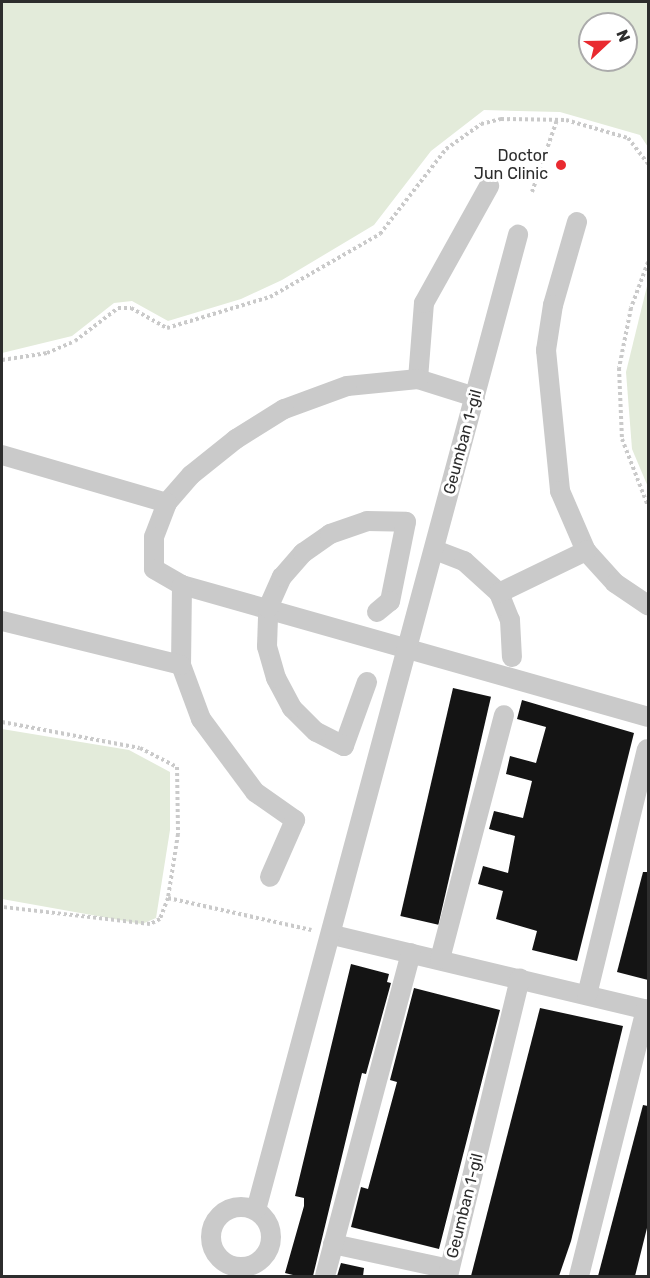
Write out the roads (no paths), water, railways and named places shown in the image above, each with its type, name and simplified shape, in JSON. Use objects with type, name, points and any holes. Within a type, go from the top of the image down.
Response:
[{"type":"street","points":[[418,378],[424,303],[489,186]]},
{"type":"street","points":[[578,222],[553,305],[546,350],[560,491],[586,551],[615,584],[648,604]]},
{"type":"street","name":"Geumban 1-gil","points":[[256,1210],[333,935],[518,235]]},
{"type":"street","points":[[475,397],[418,378],[347,386],[284,409],[236,439],[191,475],[167,503],[154,537],[154,569],[182,585],[648,717]]},
{"type":"street","points":[[2,455],[167,503]]},
{"type":"street","points":[[367,682],[344,746],[316,732],[292,708],[276,678],[267,646],[268,608],[282,577],[303,553],[330,534],[367,521],[406,522],[390,601],[377,612]]},
{"type":"street","points":[[435,550],[464,561],[499,593],[510,620],[512,657]]},
{"type":"street","points":[[499,593],[586,551]]},
{"type":"street","points":[[182,585],[181,665],[201,719],[221,753],[255,792],[295,820],[270,877]]},
{"type":"street","points":[[2,621],[181,665]]},
{"type":"street","points":[[440,959],[504,715]]},
{"type":"street","points":[[586,995],[647,749]]},
{"type":"street","points":[[333,935],[647,1010],[579,1276]]},
{"type":"street","points":[[325,1276],[411,953]]},
{"type":"street","name":"Geumban 1-gil","points":[[333,1244],[449,1273],[520,979]]},
{"type":"street","points":[[237,1207],[256,1210],[269,1226],[270,1246],[258,1263],[231,1271],[214,1252],[213,1223],[237,1207]]},
{"type":"place","name":"Doctor Jun Clinic","points":[[561,165]]}]
